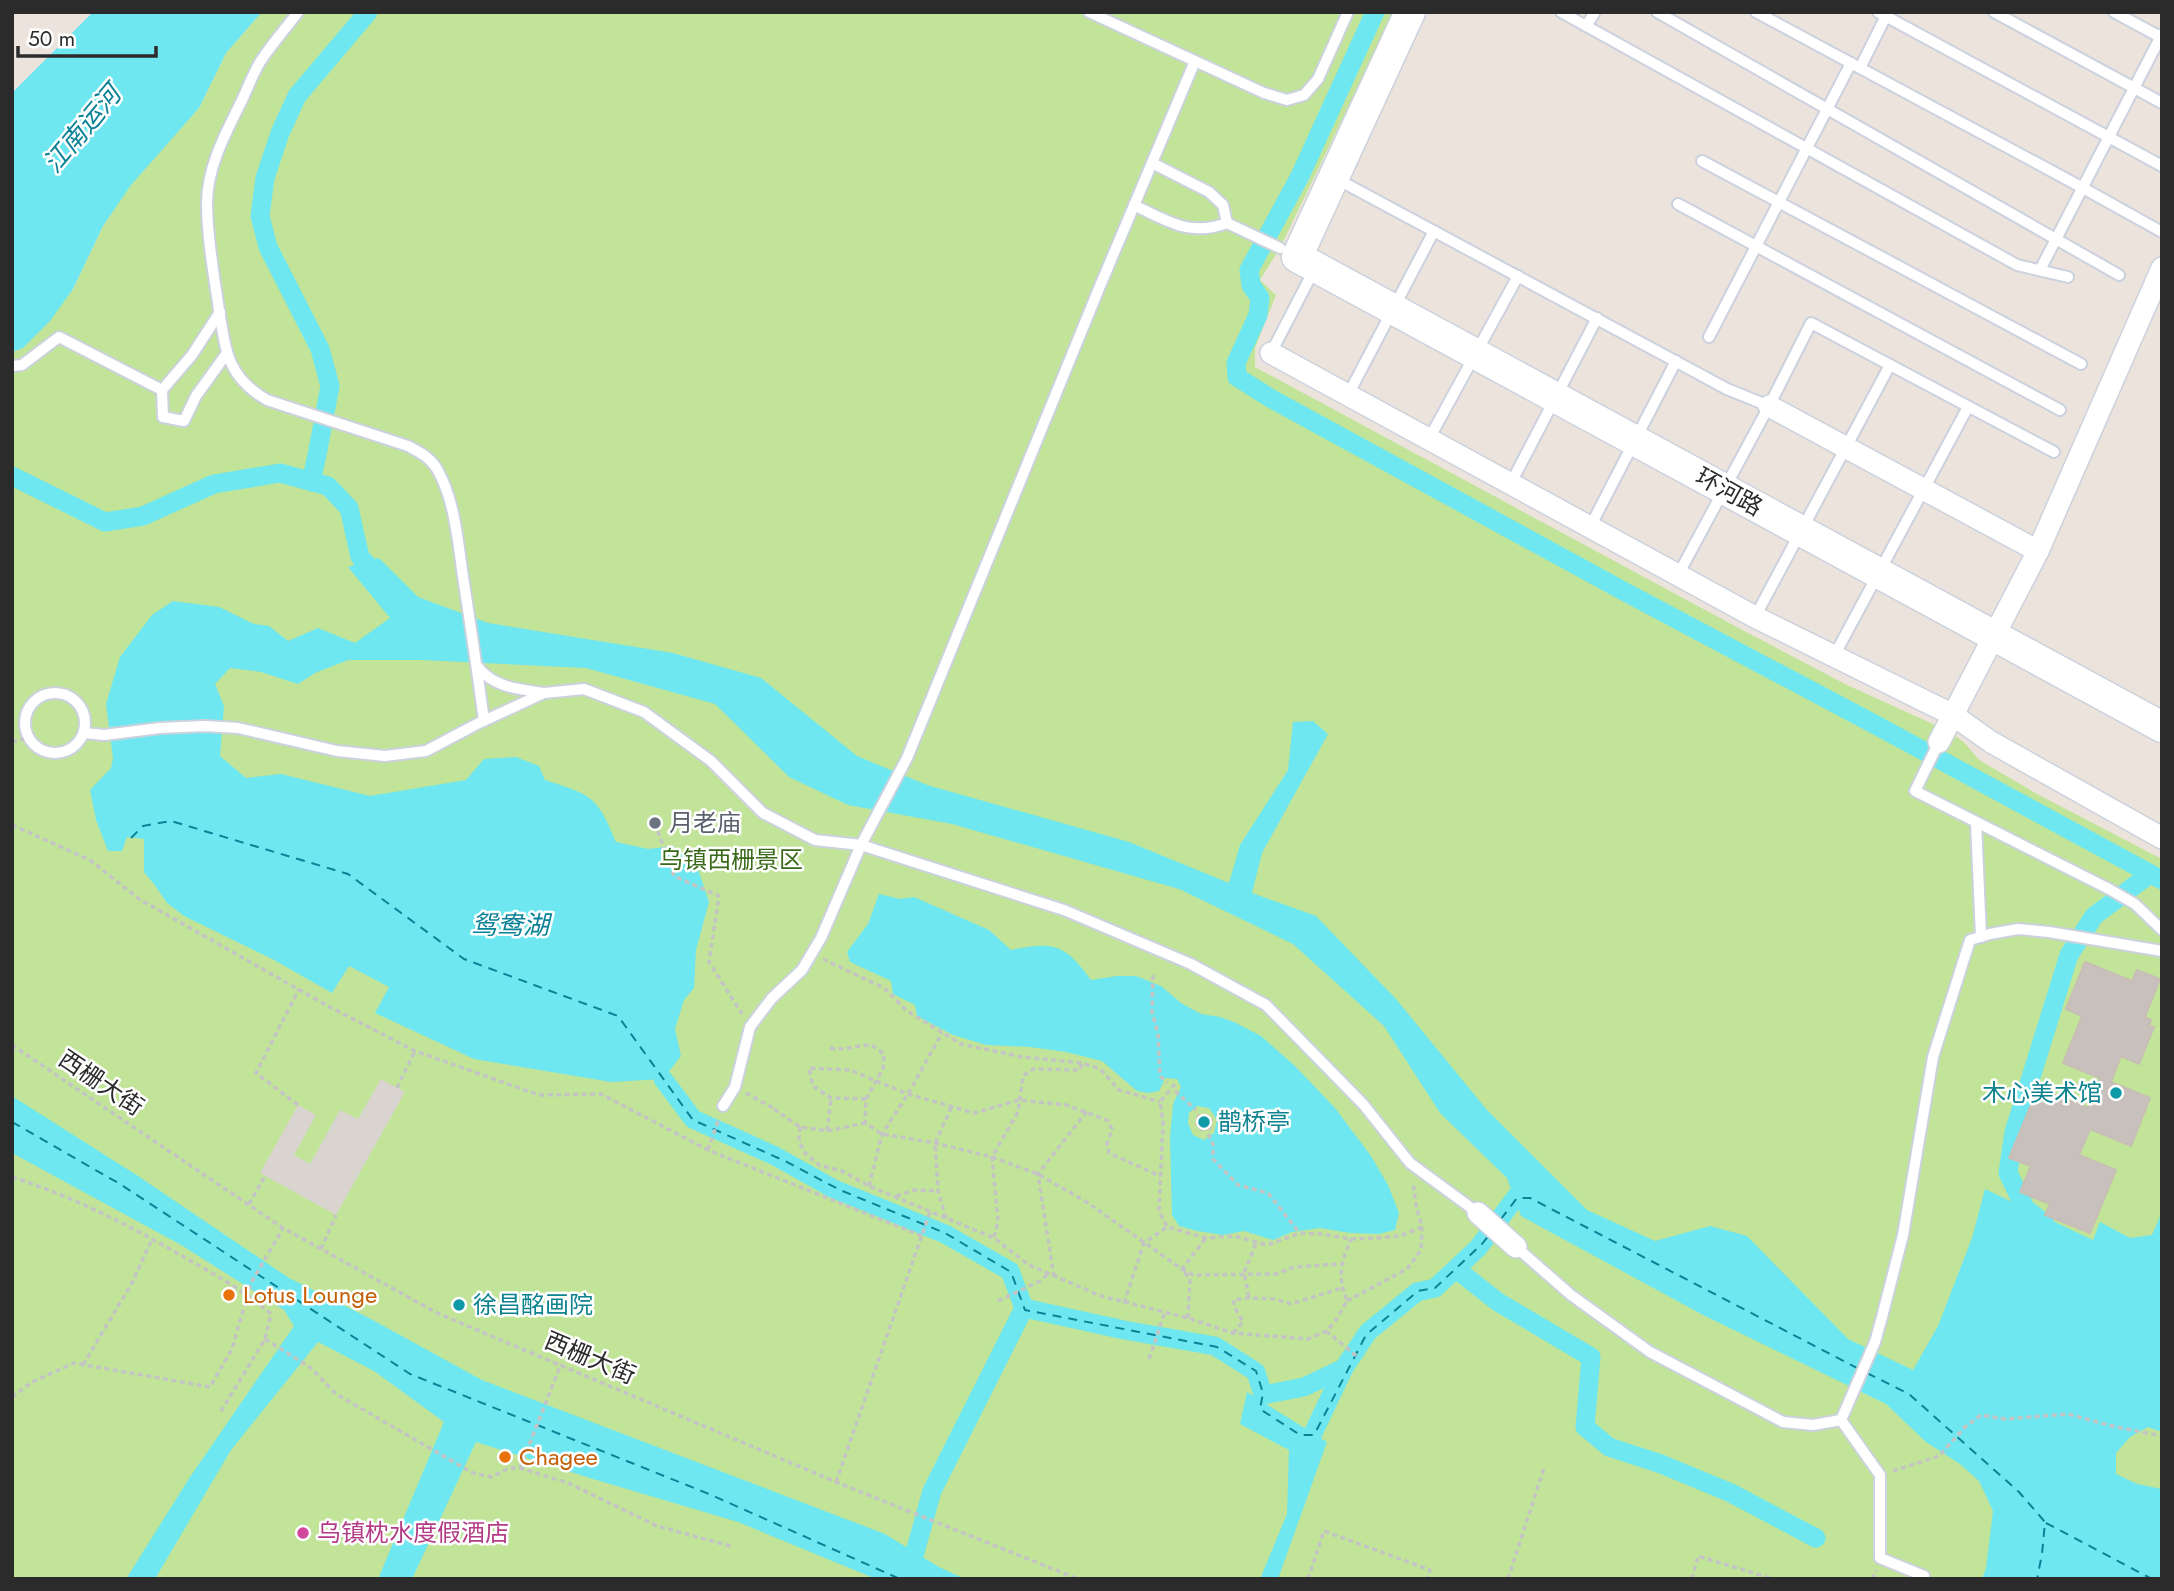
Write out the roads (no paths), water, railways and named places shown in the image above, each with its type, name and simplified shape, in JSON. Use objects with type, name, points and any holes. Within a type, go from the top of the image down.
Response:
[{"type":"street","points":[[1298,257],[1410,12]]},
{"type":"street","name":"环河路","points":[[1298,257],[2162,727]]},
{"type":"street","points":[[1939,742],[2038,551],[2162,268]]},
{"type":"street","points":[[1271,353],[1755,617],[1953,715],[1992,743],[2162,838]]},
{"type":"street","points":[[1769,406],[2038,551]]},
{"type":"street","points":[[1479,1213],[1516,1248]]},
{"type":"lane","points":[[298,12],[261,61],[218,151],[209,177],[208,229],[227,353],[240,379],[250,390],[267,400],[408,446],[426,456],[436,467],[452,512],[484,721]]},
{"type":"lane","points":[[1089,12],[1275,97],[1287,100],[1304,96],[1318,79],[1348,12]]},
{"type":"lane","points":[[1561,12],[2017,265],[2068,277]]},
{"type":"lane","points":[[1586,26],[1595,12]]},
{"type":"lane","points":[[1657,12],[2119,275]]},
{"type":"lane","points":[[1756,12],[2162,232]]},
{"type":"lane","points":[[1994,12],[2162,103]]},
{"type":"lane","points":[[2040,270],[2161,36],[2115,12]]},
{"type":"lane","points":[[1709,337],[1828,109],[1856,66],[1884,14],[2162,166]]},
{"type":"lane","points":[[723,1106],[735,1087],[750,1027],[772,998],[802,970],[821,938],[861,845],[907,758],[1195,61]]},
{"type":"lane","points":[[1702,161],[2081,364]]},
{"type":"lane","points":[[1152,163],[1209,192],[1223,205],[1227,223]]},
{"type":"lane","points":[[1334,177],[1727,389],[1769,406]]},
{"type":"lane","points":[[1678,204],[2060,410]]},
{"type":"lane","points":[[1134,205],[1179,227],[1212,229],[1227,223],[1298,257],[1271,353]]},
{"type":"lane","points":[[1348,395],[1434,231]]},
{"type":"lane","points":[[1429,439],[1518,276]]},
{"type":"lane","points":[[220,312],[192,355],[162,390],[163,417],[184,421],[196,396],[227,353]]},
{"type":"lane","points":[[1511,484],[1597,318]]},
{"type":"lane","points":[[1678,575],[1811,323],[2054,452]]},
{"type":"lane","points":[[12,366],[22,365],[59,337],[162,390]]},
{"type":"lane","points":[[1590,527],[1676,361]]},
{"type":"lane","points":[[1755,617],[1890,365]]},
{"type":"lane","points":[[1834,656],[1968,407]]},
{"type":"lane","points":[[477,666],[486,677],[497,683],[544,693],[584,689],[644,712],[711,761],[763,813],[816,840],[861,845],[1064,910],[1191,964],[1266,1005],[1363,1104],[1410,1163],[1479,1213]]},
{"type":"lane","points":[[61,692],[76,700],[85,716],[84,733],[74,747],[57,754],[40,750],[27,738],[23,721],[30,704],[43,694],[61,692]]},
{"type":"lane","points":[[84,733],[104,735],[160,727],[238,727],[337,751],[385,756],[426,751],[544,693]]},
{"type":"lane","points":[[1939,742],[1915,791],[2109,889],[2135,904],[2162,930]]},
{"type":"lane","points":[[1976,823],[1981,937]]},
{"type":"lane","points":[[1841,1420],[1875,1342],[1903,1235],[1933,1057],[1970,940],[2018,929],[2162,951]]},
{"type":"lane","points":[[1516,1248],[1571,1295],[1650,1352],[1783,1422],[1813,1425],[1841,1420]]},
{"type":"lane","points":[[1841,1420],[1880,1475],[1880,1558],[1924,1576],[1924,1579]]},
{"type":"water","name":"江南运河","points":[[93,12],[262,12],[226,53],[199,108],[131,185],[103,226],[73,289],[50,321],[23,348],[12,352],[12,93]]},
{"type":"water","name":"鸳鸯湖","points":[[379,558],[418,597],[488,623],[673,653],[761,678],[857,756],[927,785],[1129,842],[1229,883],[1240,845],[1288,770],[1293,722],[1313,721],[1328,734],[1262,853],[1252,893],[1316,916],[1396,999],[1487,1110],[1587,1210],[1655,1241],[1710,1226],[1747,1236],[1848,1339],[1913,1370],[1938,1326],[1972,1238],[1985,1189],[2093,1240],[2100,1222],[2130,1238],[2152,1235],[2162,1212],[2162,1432],[2148,1427],[2130,1437],[2116,1453],[2116,1474],[2137,1484],[2162,1489],[2162,1579],[1982,1579],[1986,1568],[1993,1511],[1979,1481],[1960,1464],[1926,1442],[1886,1404],[1703,1315],[1521,1216],[1507,1178],[1440,1113],[1384,1026],[1293,944],[1179,889],[952,824],[848,805],[789,777],[715,704],[586,668],[422,660],[348,660],[315,673],[298,684],[261,672],[230,668],[215,684],[224,706],[220,756],[246,778],[281,774],[370,796],[466,780],[484,759],[516,757],[539,766],[545,780],[573,789],[591,799],[603,815],[616,842],[648,849],[673,846],[698,869],[709,902],[696,950],[694,988],[684,1000],[675,1029],[681,1056],[663,1079],[611,1082],[474,1059],[375,1013],[389,987],[349,966],[332,993],[274,960],[184,916],[167,903],[144,872],[144,839],[127,837],[122,851],[108,851],[96,820],[90,790],[111,768],[113,758],[106,704],[120,657],[152,615],[173,601],[219,607],[254,624],[269,626],[288,641],[318,628],[355,643],[390,618],[348,567]]},
{"type":"water","points":[[879,894],[900,899],[914,897],[989,930],[1011,950],[1038,946],[1057,948],[1074,959],[1091,980],[1136,976],[1161,986],[1181,1003],[1201,1014],[1234,1022],[1261,1036],[1295,1066],[1335,1108],[1371,1156],[1388,1185],[1399,1213],[1395,1230],[1379,1234],[1320,1228],[1292,1232],[1273,1240],[1244,1231],[1223,1235],[1179,1226],[1172,1215],[1170,1137],[1173,1104],[1181,1087],[1177,1079],[1165,1078],[1159,1091],[1137,1091],[1102,1061],[1030,1047],[986,1045],[953,1035],[917,1016],[915,1005],[893,994],[891,981],[850,962],[847,952],[868,924]],"holes":[[[1197,1106],[1209,1108],[1217,1120],[1214,1133],[1204,1140],[1193,1135],[1188,1123],[1189,1113]]]},
{"type":"water","points":[[12,1096],[138,1176],[289,1278],[482,1380],[885,1534],[939,1567],[965,1579],[876,1579],[738,1522],[476,1442],[412,1579],[378,1579],[444,1422],[374,1371],[318,1342],[231,1450],[155,1579],[126,1579],[190,1477],[294,1326],[284,1310],[181,1245],[12,1153]]},
{"type":"water","points":[[1247,1392],[1327,1442],[1278,1579],[1260,1579],[1287,1514],[1289,1450],[1240,1424]]},
{"type":"waterway","points":[[311,482],[330,386],[320,349],[268,247],[260,216],[265,178],[280,133],[297,96],[368,12]]},
{"type":"waterway","points":[[1375,12],[1300,176],[1249,270],[1251,285],[1260,298],[1258,315],[1236,363],[1237,377],[1270,398],[1627,593],[2162,880]]},
{"type":"waterway","points":[[12,476],[105,522],[143,516],[214,484],[280,473],[328,486],[349,508],[360,557],[381,580]]},
{"type":"waterway","points":[[2045,1224],[2025,1208],[2008,1173],[2014,1132],[2069,955],[2094,916],[2150,874]]},
{"type":"waterway","points":[[663,1079],[693,1119],[775,1156],[834,1189],[945,1234],[1010,1271],[1024,1308],[932,1491],[909,1574]]},
{"type":"waterway","points":[[1024,1308],[1215,1346],[1256,1372],[1263,1395],[1304,1387],[1344,1368],[1368,1332],[1417,1292],[1435,1288],[1478,1248],[1522,1189]]},
{"type":"waterway","points":[[1456,1269],[1498,1302],[1591,1357],[1585,1427],[1609,1447],[1661,1464],[1731,1493],[1816,1538]]},
{"type":"waterway","points":[[1304,1457],[1344,1368]]},
{"type":"place","name":"月老庙","points":[[655,823]]},
{"type":"place","name":"木心美术馆","points":[[2116,1093]]},
{"type":"place","name":"鹊桥亭","points":[[1204,1122]]},
{"type":"place","name":"Lotus Lounge","points":[[229,1295]]},
{"type":"place","name":"徐昌酩画院","points":[[459,1305]]},
{"type":"place","name":"Chagee","points":[[505,1457]]},
{"type":"place","name":"乌镇枕水度假酒店","points":[[303,1533]]},
{"type":"park label","name":"乌镇西栅景区","points":[[731,860]]}]
